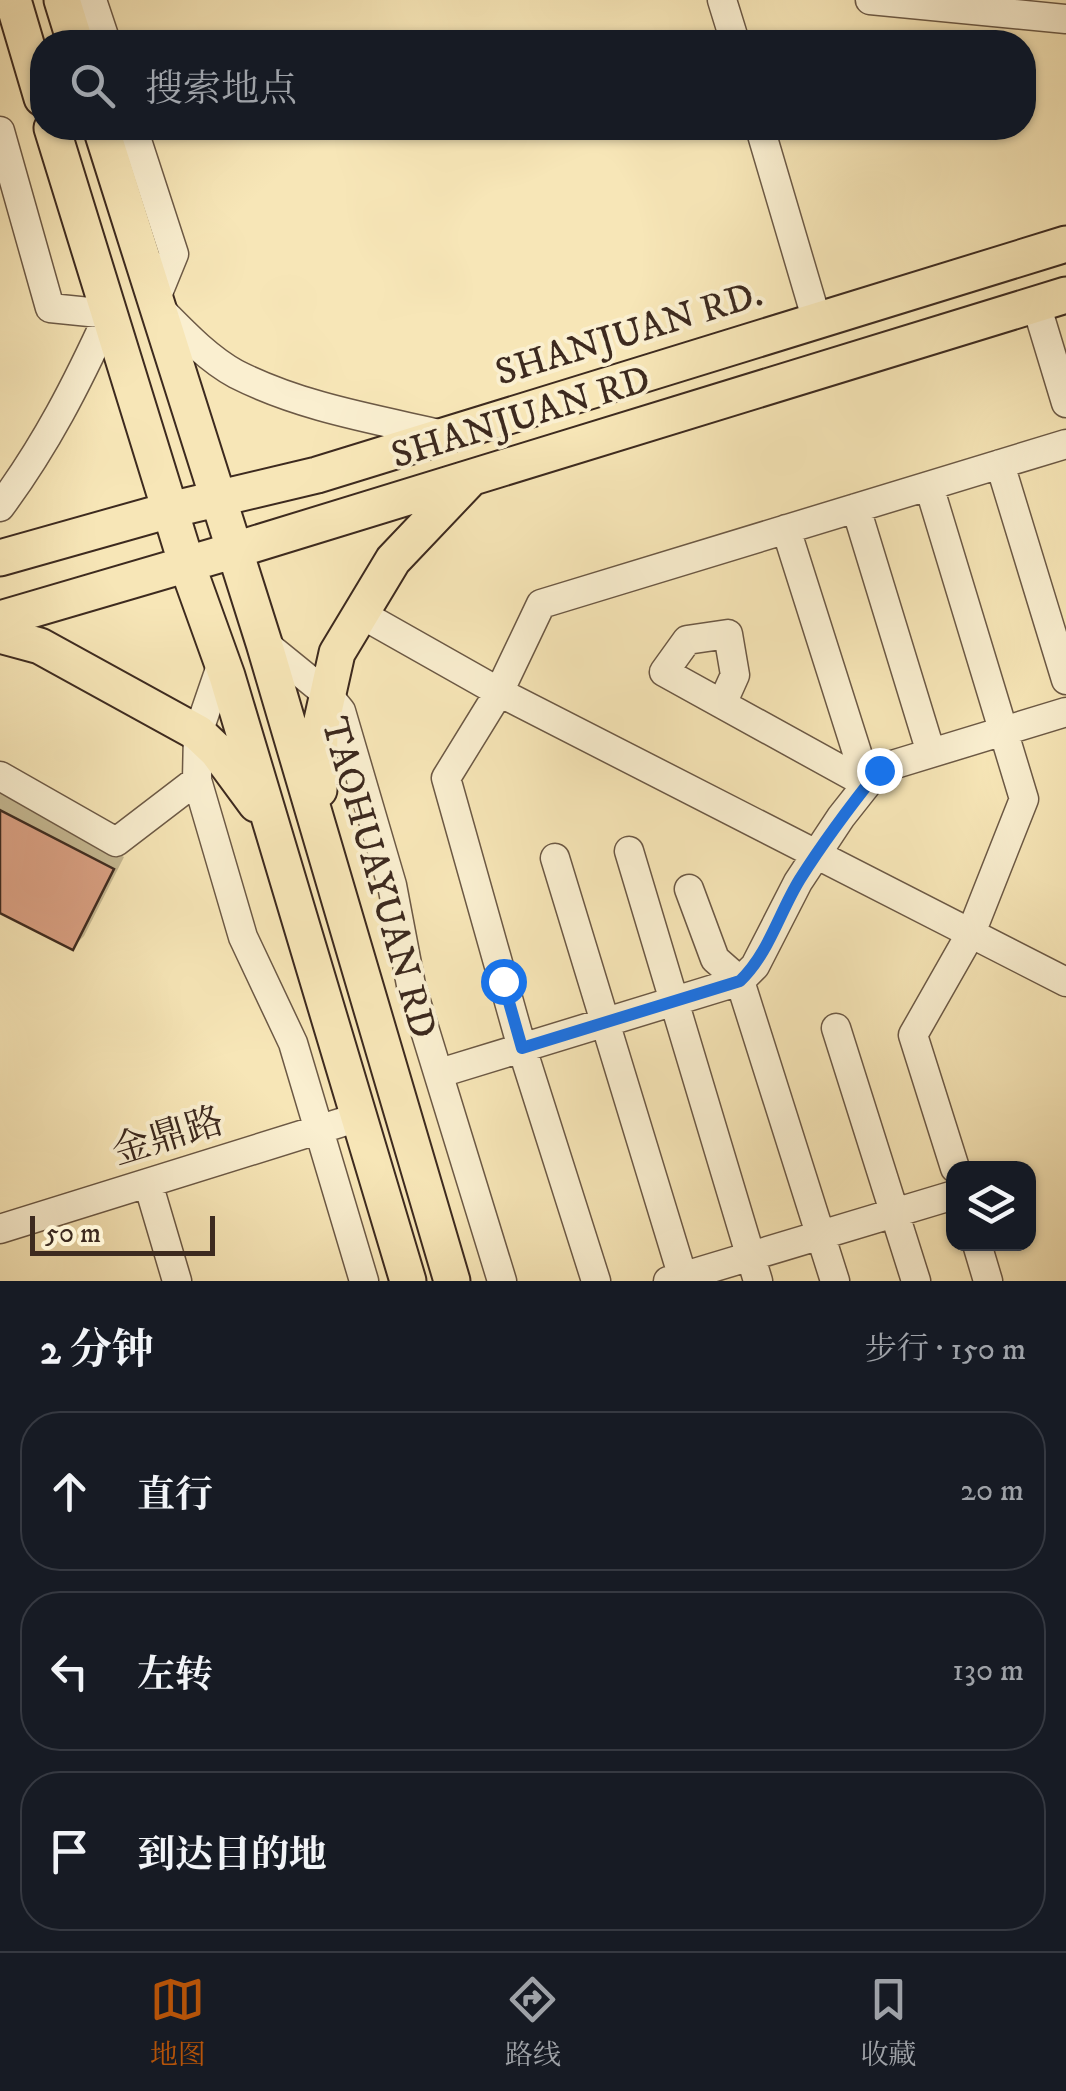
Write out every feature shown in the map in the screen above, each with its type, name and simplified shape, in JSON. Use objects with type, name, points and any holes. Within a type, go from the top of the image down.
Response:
[{"type":"main road","points":[[12,0],[12,41],[30,75]]},
{"type":"main road","points":[[56,140],[186,562],[222,663],[408,1281]]},
{"type":"main road","name":"TAOHUAYUAN RD","points":[[105,140],[264,643],[452,1281]]},
{"type":"main road","name":"SHANJUAN RD.","points":[[216,501],[446,435],[1066,244]]},
{"type":"main road","name":"SHANJUAN RD","points":[[0,619],[1051,299]]},
{"type":"main road","points":[[318,826],[320,728],[337,654],[393,560],[470,478]]},
{"type":"main road","points":[[0,558],[170,510],[216,501]]},
{"type":"main road","points":[[0,635],[40,646],[198,733],[217,751],[271,824]]},
{"type":"street","points":[[722,0],[731,30]]},
{"type":"street","points":[[870,0],[1066,19]]},
{"type":"street","points":[[0,131],[50,308],[109,314],[68,403],[0,507]]},
{"type":"street","points":[[138,140],[174,254],[154,304],[195,344],[234,372],[279,393],[332,410],[446,435]]},
{"type":"street","points":[[764,140],[817,321]]},
{"type":"street","points":[[1051,299],[1066,403]]},
{"type":"street","points":[[596,1281],[522,1048],[446,778],[500,692],[542,604],[1066,444]]},
{"type":"street","points":[[1000,464],[1066,680]]},
{"type":"street","points":[[929,486],[1024,799],[970,933],[913,1035],[952,1161]]},
{"type":"street","points":[[856,508],[931,753]]},
{"type":"street","points":[[786,529],[867,784]]},
{"type":"street","points":[[361,614],[500,692],[1066,982]]},
{"type":"street","points":[[264,643],[328,695],[341,711],[392,884],[411,986],[502,1281]]},
{"type":"street","points":[[222,663],[198,733],[197,780],[244,937],[293,1043],[364,1281]]},
{"type":"street","points":[[722,704],[867,784]]},
{"type":"street","points":[[440,1074],[740,981],[755,966],[798,882],[879,770],[1066,712]]},
{"type":"street","points":[[0,776],[116,842],[197,780]]},
{"type":"street","points":[[629,851],[754,1268]]},
{"type":"street","points":[[555,858],[678,1279],[754,1268],[820,1233],[946,1197]]},
{"type":"street","points":[[689,889],[716,959],[740,981],[835,1281]]},
{"type":"street","points":[[836,1028],[916,1281]]},
{"type":"street","name":"金鼎路","points":[[0,1229],[359,1117]]},
{"type":"street","points":[[148,1183],[178,1281]]},
{"type":"street","points":[[979,1251],[988,1281]]},
{"type":"building","points":[[0,810],[114,869],[73,950],[0,913]]},
{"type":"route","points":[[503,981],[522,1048],[740,981],[755,966],[798,882],[841,817],[879,770]]}]
